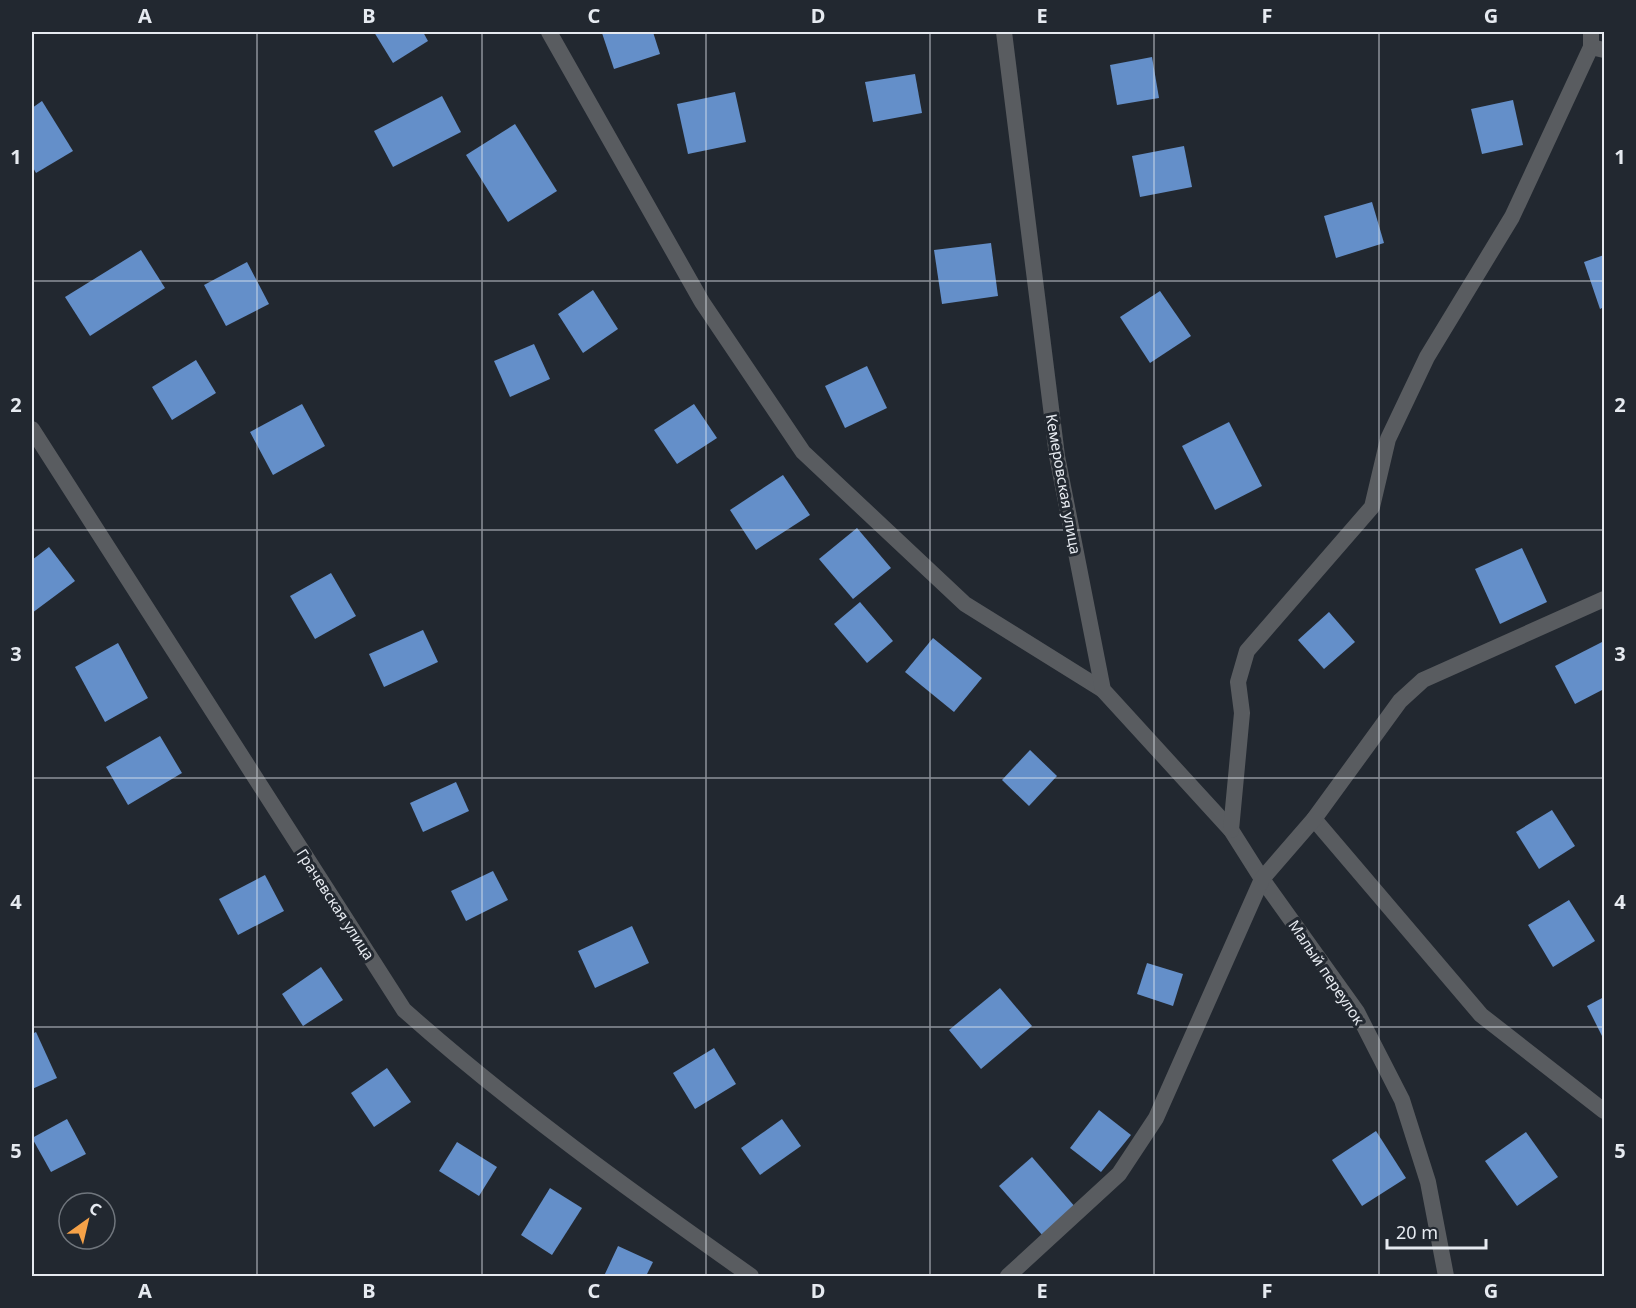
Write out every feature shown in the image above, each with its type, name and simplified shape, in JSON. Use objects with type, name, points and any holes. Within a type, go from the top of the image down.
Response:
[{"type":"street","points":[[549,32],[702,302],[803,452],[965,604],[1102,690],[1231,830],[1262,879]]},
{"type":"street","name":"Кемеровская улица","points":[[1004,32],[1057,456],[1102,690]]},
{"type":"street","points":[[1231,830],[1242,713],[1238,682],[1247,651],[1372,507],[1388,439],[1427,357],[1512,217],[1596,43]]},
{"type":"street","name":"Грачевская улица","points":[[32,429],[404,1010],[448,1050],[615,1180],[751,1276]]},
{"type":"street","points":[[1008,1276],[1119,1174],[1156,1118],[1262,879],[1314,819],[1400,701],[1423,680],[1605,598]]},
{"type":"street","points":[[1314,819],[1481,1015],[1605,1111]]},
{"type":"street","name":"Малый переулок","points":[[1262,879],[1358,1012],[1402,1100],[1428,1182],[1446,1276]]},
{"type":"building","points":[[374,32],[423,32],[428,41],[393,63]]},
{"type":"building","points":[[653,32],[660,54],[614,69],[602,33]]},
{"type":"building","points":[[1152,57],[1159,98],[1117,105],[1110,65]]},
{"type":"building","points":[[915,74],[922,113],[873,122],[865,82]]},
{"type":"building","points":[[735,92],[746,142],[688,154],[677,104]]},
{"type":"building","points":[[442,96],[461,132],[393,167],[374,131]]},
{"type":"building","points":[[1513,100],[1523,145],[1482,154],[1471,109]]},
{"type":"building","points":[[42,101],[73,151],[36,173],[32,166],[32,108]]},
{"type":"building","points":[[515,124],[557,191],[508,222],[466,155]]},
{"type":"building","points":[[1184,146],[1192,187],[1140,197],[1132,156]]},
{"type":"building","points":[[1372,202],[1384,243],[1336,258],[1324,216]]},
{"type":"building","points":[[991,243],[998,296],[942,304],[934,250]]},
{"type":"building","points":[[141,250],[165,288],[90,336],[65,297]]},
{"type":"building","points":[[1604,255],[1604,307],[1600,309],[1584,262]]},
{"type":"building","points":[[247,262],[269,304],[226,326],[204,285]]},
{"type":"building","points":[[593,290],[618,329],[583,353],[558,314]]},
{"type":"building","points":[[1160,291],[1191,336],[1150,363],[1120,317]]},
{"type":"building","points":[[534,344],[550,379],[510,397],[494,361]]},
{"type":"building","points":[[196,360],[216,393],[172,420],[152,387]]},
{"type":"building","points":[[867,366],[887,408],[845,428],[825,386]]},
{"type":"building","points":[[302,404],[325,446],[273,475],[250,432]]},
{"type":"building","points":[[694,404],[717,438],[677,464],[654,430]]},
{"type":"building","points":[[1229,422],[1262,486],[1215,510],[1182,446]]},
{"type":"building","points":[[783,475],[810,515],[756,550],[730,510]]},
{"type":"building","points":[[857,528],[891,568],[853,599],[819,559]]},
{"type":"building","points":[[49,547],[75,581],[32,613],[32,560]]},
{"type":"building","points":[[1522,548],[1547,602],[1500,624],[1475,569]]},
{"type":"building","points":[[331,573],[356,616],[315,639],[290,596]]},
{"type":"building","points":[[860,602],[893,641],[867,663],[834,624]]},
{"type":"building","points":[[1329,612],[1355,642],[1324,669],[1298,640]]},
{"type":"building","points":[[423,630],[438,662],[384,687],[369,654]]},
{"type":"building","points":[[933,638],[982,678],[954,712],[905,672]]},
{"type":"building","points":[[1604,641],[1604,689],[1575,704],[1555,666]]},
{"type":"building","points":[[118,643],[148,698],[105,722],[75,667]]},
{"type":"building","points":[[160,736],[182,773],[128,805],[106,767]]},
{"type":"building","points":[[1030,750],[1057,776],[1029,806],[1002,780]]},
{"type":"building","points":[[456,782],[469,811],[423,832],[410,803]]},
{"type":"building","points":[[1552,810],[1575,846],[1539,869],[1516,832]]},
{"type":"building","points":[[493,871],[508,900],[466,921],[451,891]]},
{"type":"building","points":[[265,875],[284,911],[238,935],[219,899]]},
{"type":"building","points":[[1569,900],[1595,941],[1553,967],[1528,925]]},
{"type":"building","points":[[632,926],[649,963],[595,988],[578,951]]},
{"type":"building","points":[[1147,963],[1183,974],[1173,1006],[1137,994]]},
{"type":"building","points":[[321,967],[343,1000],[303,1026],[282,994]]},
{"type":"building","points":[[1000,988],[1032,1026],[981,1069],[949,1030]]},
{"type":"building","points":[[1604,997],[1604,1037],[1603,1038],[1587,1006]]},
{"type":"building","points":[[36,1032],[57,1078],[32,1089],[32,1034]]},
{"type":"building","points":[[714,1048],[736,1084],[695,1109],[673,1073]]},
{"type":"building","points":[[387,1068],[411,1102],[374,1127],[351,1093]]},
{"type":"building","points":[[1099,1110],[1131,1135],[1101,1172],[1070,1148]]},
{"type":"building","points":[[67,1119],[86,1154],[51,1172],[32,1138]]},
{"type":"building","points":[[782,1119],[801,1146],[760,1175],[741,1148]]},
{"type":"building","points":[[1376,1131],[1406,1178],[1362,1206],[1332,1160]]},
{"type":"building","points":[[1526,1132],[1558,1177],[1517,1206],[1485,1161]]},
{"type":"building","points":[[457,1142],[497,1167],[479,1196],[439,1171]]},
{"type":"building","points":[[1032,1157],[1076,1208],[1043,1236],[999,1186]]},
{"type":"building","points":[[550,1188],[582,1208],[552,1255],[521,1235]]},
{"type":"building","points":[[618,1246],[653,1262],[646,1276],[604,1276]]}]
